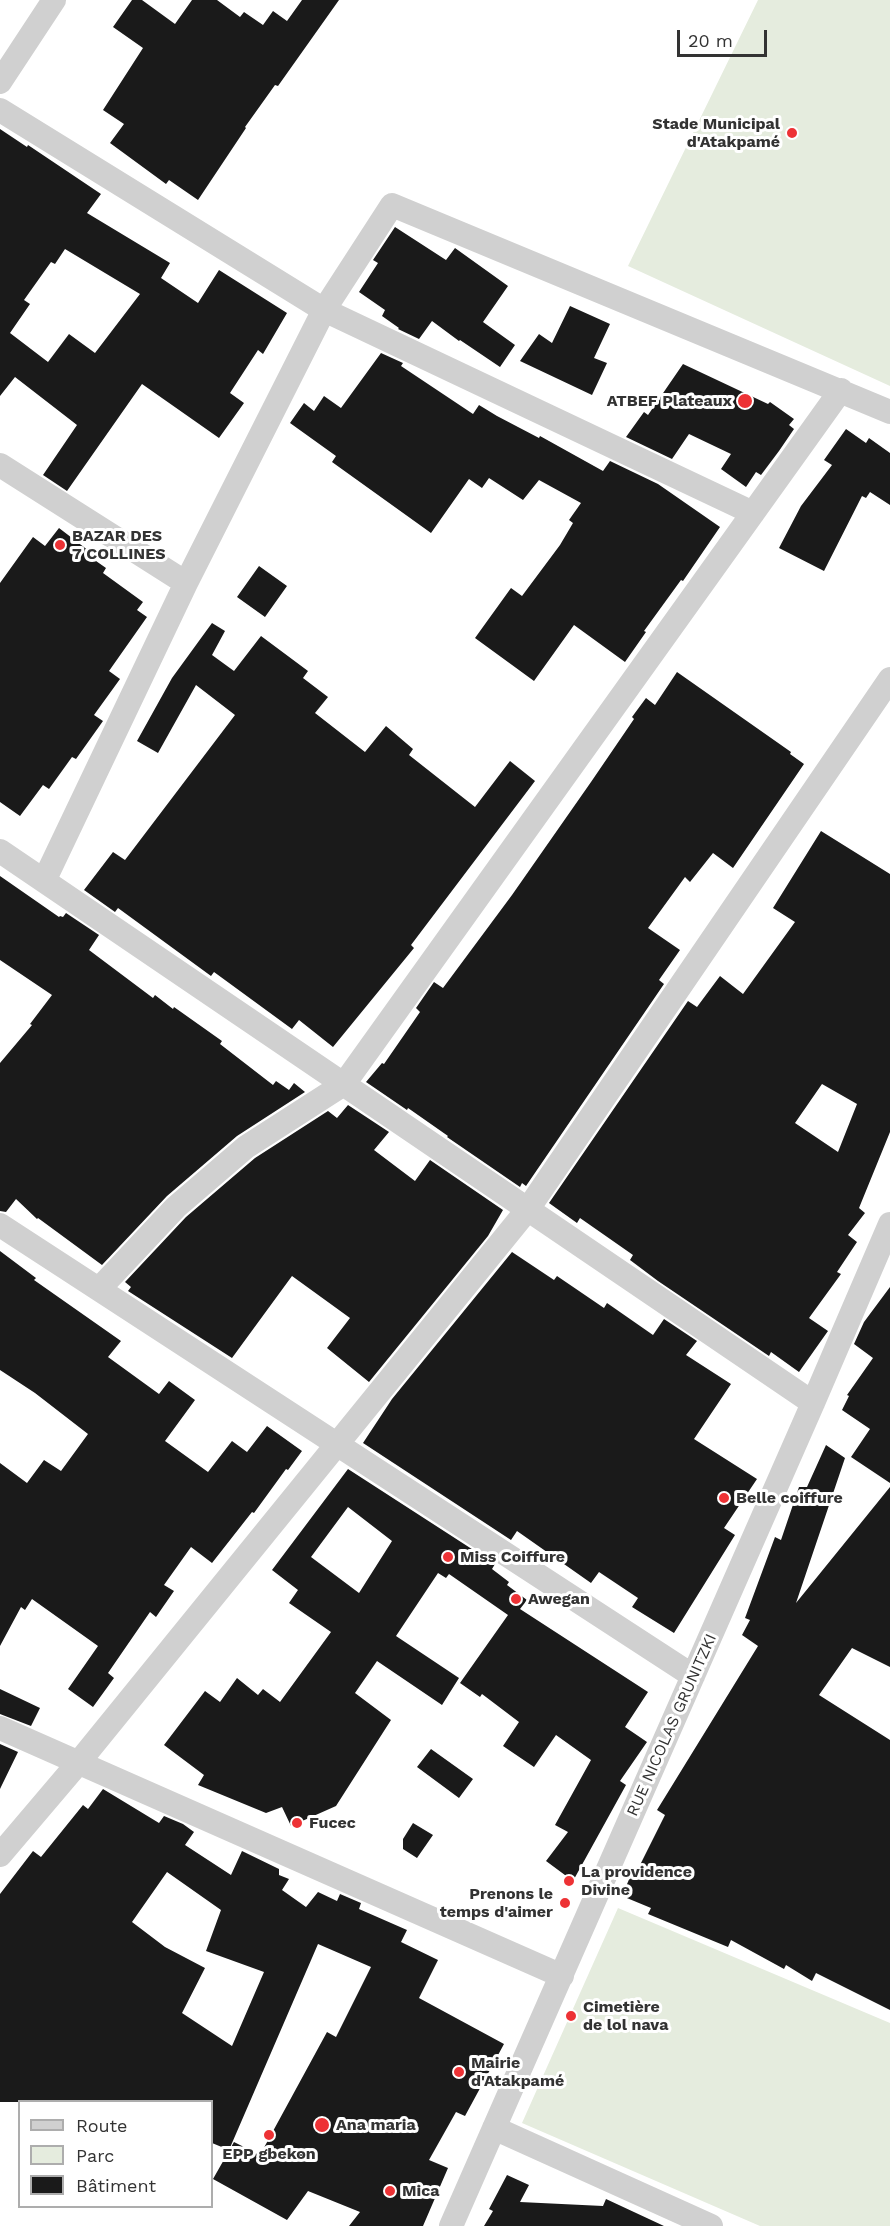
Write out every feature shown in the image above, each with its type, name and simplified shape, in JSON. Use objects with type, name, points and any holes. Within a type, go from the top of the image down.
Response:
[{"type":"street","points":[[0,82],[54,0]]},
{"type":"street","points":[[0,110],[324,310],[753,513]]},
{"type":"street","points":[[44,881],[186,583],[324,310],[392,205],[890,412]]},
{"type":"street","points":[[99,1289],[176,1207],[246,1147],[344,1084],[841,390]]},
{"type":"street","points":[[0,465],[186,583]]},
{"type":"street","points":[[0,1855],[79,1762],[528,1209],[890,679]]},
{"type":"street","points":[[0,850],[813,1403]]},
{"type":"street","points":[[0,1225],[693,1676]]},
{"type":"street","name":"RUE NICOLAS GRUNITZKI","points":[[451,2226],[887,1238]]},
{"type":"street","points":[[0,1728],[562,1976]]},
{"type":"street","points":[[494,2128],[711,2226]]},
{"type":"green space","name":"Stade Municipal d'Atakpamé","points":[[758,0],[890,0],[890,386],[628,266]]},
{"type":"green space","points":[[618,1908],[890,2023],[890,2226],[760,2226],[522,2123]]},
{"type":"building","points":[[132,0],[142,0],[175,24],[192,0],[217,0],[240,17],[244,12],[263,25],[273,11],[287,21],[302,0],[339,0],[278,86],[275,85],[245,127],[198,200],[169,180],[166,184],[110,143],[124,124],[103,110],[143,48],[113,27]]},
{"type":"building","points":[[0,129],[101,194],[87,213],[170,263],[161,278],[198,303],[219,270],[287,313],[263,354],[258,350],[230,393],[244,403],[219,438],[142,384],[67,491],[43,475],[77,425],[15,377],[0,396]],"holes":[[[65,249],[140,294],[95,353],[69,334],[48,362],[10,333],[30,304],[24,300],[51,262],[55,264]]]},
{"type":"building","points":[[395,227],[446,260],[455,248],[508,286],[483,322],[515,345],[500,367],[432,321],[419,339],[398,329],[382,316],[385,310],[359,292],[378,263],[373,260]]},
{"type":"building","points":[[570,306],[610,324],[594,358],[607,363],[592,395],[520,361],[539,334],[552,343]]},
{"type":"building","points":[[381,353],[403,363],[401,366],[473,414],[479,405],[603,471],[610,461],[658,484],[720,527],[683,581],[681,580],[644,631],[646,632],[625,662],[574,625],[534,681],[475,638],[511,588],[522,596],[560,545],[573,523],[569,520],[581,503],[539,480],[523,500],[489,478],[482,488],[469,479],[431,533],[332,462],[336,456],[290,423],[304,403],[314,411],[324,396],[341,408]]},
{"type":"building","points":[[683,364],[768,404],[770,402],[794,419],[789,425],[794,429],[779,451],[761,475],[756,472],[746,487],[721,469],[731,454],[689,434],[672,459],[626,437],[644,412],[648,415]]},
{"type":"building","points":[[846,429],[866,443],[869,438],[890,453],[890,505],[870,492],[866,498],[862,496],[824,571],[779,548],[801,506],[832,465],[824,460]]},
{"type":"building","points":[[59,528],[89,551],[86,554],[106,568],[103,573],[143,602],[137,610],[147,617],[109,671],[120,679],[94,715],[103,721],[76,759],[72,757],[49,789],[43,785],[20,816],[0,802],[0,583],[33,537],[45,546]]},
{"type":"building","points":[[259,566],[287,586],[265,617],[237,597]]},
{"type":"building","points":[[212,623],[225,631],[212,655],[234,671],[261,636],[308,671],[303,678],[328,697],[315,713],[365,752],[386,726],[413,749],[409,755],[475,807],[510,761],[535,781],[411,945],[414,948],[333,1047],[299,1020],[292,1029],[214,972],[211,976],[118,908],[115,912],[84,890],[113,852],[125,860],[235,715],[196,685],[158,753],[137,741],[172,678]]},
{"type":"building","points":[[677,672],[791,752],[790,754],[804,764],[733,868],[713,853],[690,882],[685,877],[648,928],[680,950],[659,980],[664,984],[526,1186],[522,1183],[520,1187],[408,1108],[407,1110],[366,1082],[382,1063],[384,1064],[420,1012],[416,1008],[434,982],[443,988],[512,895],[634,719],[632,717],[646,698],[655,705]]},
{"type":"building","points":[[821,831],[890,874],[890,1132],[859,1208],[865,1213],[848,1235],[857,1242],[837,1272],[841,1274],[809,1318],[828,1331],[799,1372],[771,1352],[769,1356],[658,1281],[630,1260],[633,1255],[580,1218],[577,1223],[549,1203],[688,1001],[697,1007],[720,976],[743,994],[795,922],[773,908]],"holes":[[[822,1084],[857,1104],[838,1152],[795,1123]]]},
{"type":"building","points":[[0,876],[59,917],[63,917],[66,913],[99,935],[89,950],[153,998],[155,995],[222,1041],[220,1044],[273,1085],[276,1081],[289,1090],[294,1083],[305,1092],[237,1136],[167,1196],[102,1265],[37,1219],[16,1199],[6,1212],[0,1211],[0,1063],[32,1025],[30,1024],[52,995],[0,960]]},
{"type":"building","points":[[348,1105],[389,1132],[374,1150],[415,1181],[430,1160],[503,1210],[488,1236],[369,1382],[327,1348],[350,1318],[292,1276],[232,1358],[128,1291],[131,1287],[125,1282],[186,1217],[255,1158],[328,1111],[337,1118]]},
{"type":"building","points":[[0,1251],[36,1278],[34,1280],[121,1341],[108,1357],[159,1394],[169,1381],[195,1400],[165,1441],[208,1472],[232,1441],[247,1452],[267,1426],[302,1451],[212,1563],[191,1547],[164,1585],[174,1591],[156,1617],[150,1612],[108,1673],[114,1678],[93,1707],[68,1689],[98,1646],[32,1599],[25,1610],[21,1607],[0,1646],[0,1463],[27,1483],[44,1460],[61,1471],[88,1434],[35,1393],[0,1370]]},
{"type":"building","points":[[512,1252],[554,1280],[557,1276],[604,1308],[607,1303],[653,1335],[664,1319],[697,1341],[686,1355],[731,1384],[694,1439],[757,1479],[724,1528],[735,1535],[674,1633],[632,1607],[638,1598],[599,1572],[591,1583],[517,1531],[511,1540],[363,1443],[392,1399]]},
{"type":"building","points":[[890,1287],[890,1483],[851,1457],[870,1429],[842,1410],[849,1396],[847,1395],[873,1358],[854,1344],[864,1322]]},
{"type":"building","points":[[826,1445],[845,1458],[796,1603],[890,1487],[890,1667],[852,1648],[819,1695],[890,1740],[890,2010],[816,1973],[812,1981],[786,1965],[784,1969],[731,1940],[728,1947],[648,1914],[651,1908],[622,1896],[633,1870],[637,1871],[665,1815],[657,1810],[758,1646],[742,1635],[750,1620],[745,1618],[775,1537],[781,1540],[799,1487],[807,1487]]},
{"type":"building","points":[[348,1469],[495,1564],[492,1569],[509,1582],[507,1585],[527,1600],[520,1609],[648,1692],[625,1727],[647,1742],[620,1781],[626,1785],[573,1881],[546,1861],[568,1832],[555,1825],[591,1760],[556,1735],[534,1767],[503,1746],[519,1722],[482,1694],[480,1697],[460,1683],[508,1615],[449,1574],[446,1578],[438,1573],[396,1636],[459,1678],[442,1705],[377,1661],[355,1693],[391,1720],[336,1806],[291,1826],[282,1807],[266,1813],[198,1785],[204,1775],[164,1745],[205,1691],[220,1702],[237,1678],[258,1695],[263,1689],[280,1702],[331,1632],[289,1603],[298,1590],[272,1570]],"holes":[[[348,1507],[392,1541],[359,1593],[311,1557]]]},
{"type":"building","points":[[0,1689],[40,1708],[31,1726],[0,1714]]},
{"type":"building","points":[[0,1744],[18,1752],[0,1789]]},
{"type":"building","points":[[431,1749],[473,1779],[459,1798],[417,1767]]},
{"type":"building","points":[[103,1789],[159,1823],[164,1816],[183,1824],[194,1832],[185,1845],[231,1875],[242,1851],[279,1869],[279,1875],[289,1879],[282,1890],[306,1907],[318,1892],[337,1901],[340,1894],[361,1903],[359,1909],[407,1930],[401,1942],[438,1960],[419,1998],[504,2044],[465,2116],[456,2112],[429,2160],[448,2168],[423,2226],[349,2226],[360,2212],[308,2191],[287,2220],[213,2179],[234,2142],[260,2155],[327,2032],[336,2037],[371,1967],[318,1944],[229,2150],[213,2143],[213,2100],[18,2100],[18,2102],[0,2102],[0,1894],[33,1851],[41,1857],[83,1805],[88,1809]],"holes":[[[167,1872],[221,1910],[206,1951],[264,1972],[232,2046],[182,2013],[205,1968],[165,1947],[132,1922]]]},
{"type":"building","points":[[413,1823],[433,1835],[417,1858],[403,1849],[403,1839]]},
{"type":"building","points":[[507,2175],[529,2185],[520,2202],[603,2206],[606,2199],[664,2226],[484,2226],[493,2211],[489,2209]]},
{"type":"place","name":"Stade Municipal d'Atakpamé","points":[[792,133]]},
{"type":"place","name":"ATBEF Plateaux","points":[[745,401]]},
{"type":"place","name":"BAZAR DES 7 COLLINES","points":[[60,545]]},
{"type":"place","name":"Belle coiffure","points":[[724,1498]]},
{"type":"place","name":"Miss Coiffure","points":[[448,1557]]},
{"type":"place","name":"Awegan","points":[[516,1599]]},
{"type":"place","name":"Fucec","points":[[297,1823]]},
{"type":"place","name":"La providence Divine","points":[[569,1881]]},
{"type":"place","name":"Prenons le temps d'aimer","points":[[565,1903]]},
{"type":"place","name":"Cimetière de lol nava","points":[[571,2016]]},
{"type":"place","name":"Mairie d'Atakpamé","points":[[459,2072]]},
{"type":"place","name":"Ana maria","points":[[322,2125]]},
{"type":"place","name":"EPP gbekon","points":[[269,2135]]},
{"type":"place","name":"Mica","points":[[390,2191]]}]
